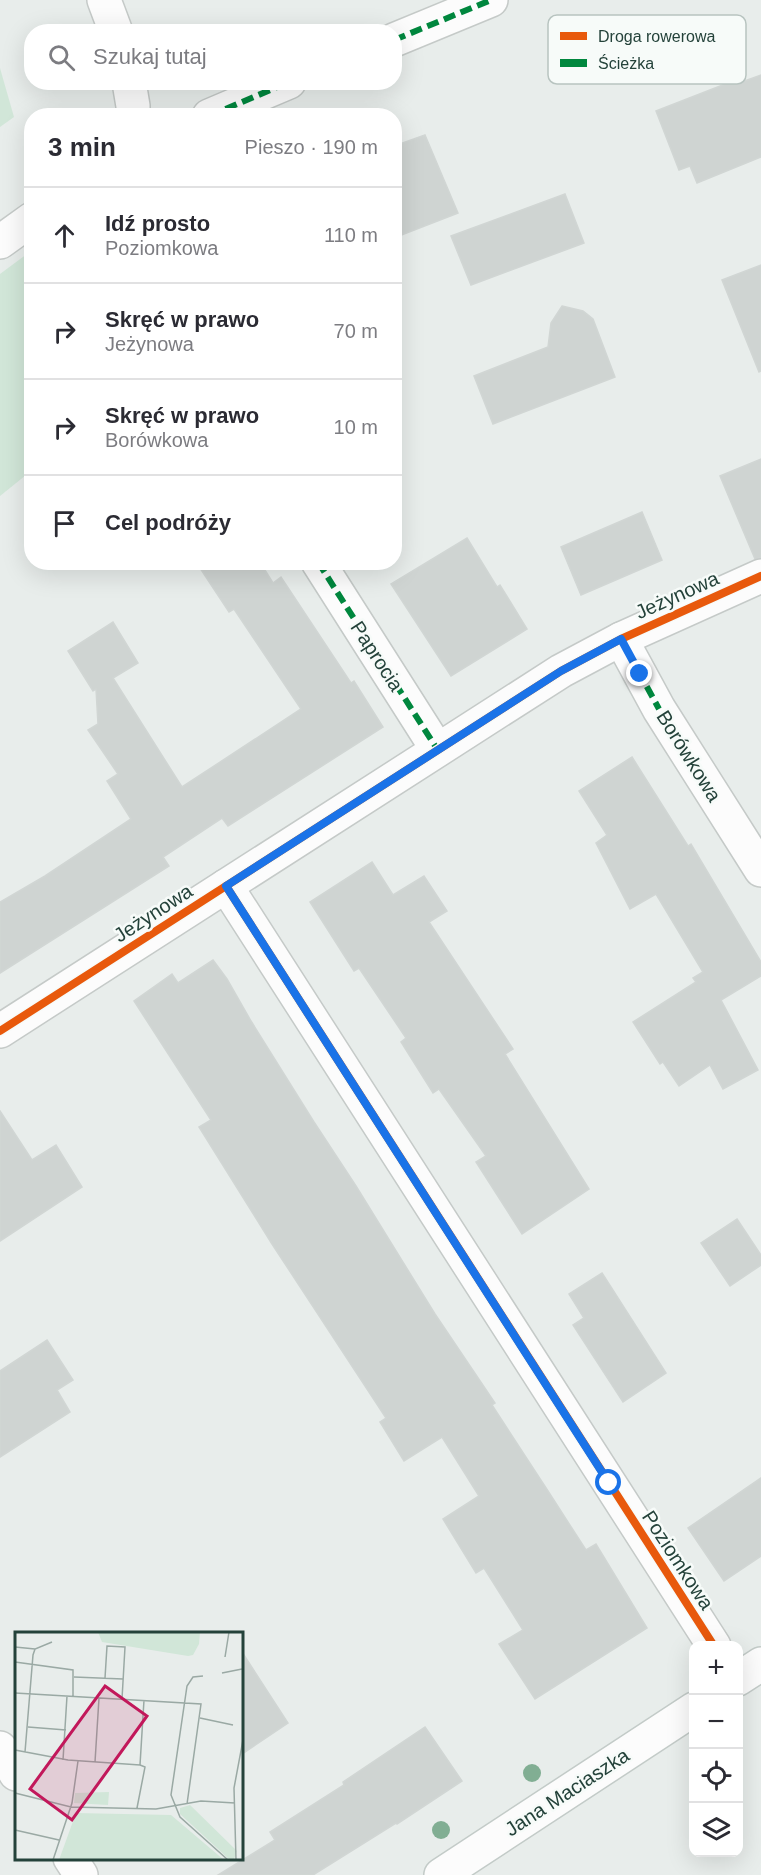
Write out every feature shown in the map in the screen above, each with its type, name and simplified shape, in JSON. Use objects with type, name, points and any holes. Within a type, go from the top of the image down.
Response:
[{"type":"street","points":[[104,0],[113,24]]},
{"type":"street","points":[[402,36],[491,0]]},
{"type":"street","points":[[130,90],[133,108]]},
{"type":"street","points":[[227,108],[270,90]]},
{"type":"street","points":[[0,242],[24,225]]},
{"type":"street","name":"Paprocia","points":[[323,570],[437,749]]},
{"type":"street","name":"Jeżynowa","points":[[0,1031],[561,671],[621,639],[761,576]]},
{"type":"street","name":"Borówkowa","points":[[621,639],[659,709],[761,870]]},
{"type":"street","name":"Poziomkowa","points":[[226,886],[711,1641]]},
{"type":"street","points":[[743,1676],[761,1664]]},
{"type":"street","name":"Jana Maciaszka","points":[[451,1872],[689,1711]]},
{"type":"street","points":[[0,1748],[15,1772]]},
{"type":"street","points":[[71,1860],[81,1875]]},
{"type":"green space","points":[[0,68],[14,117],[0,127]]},
{"type":"green space","points":[[24,256],[24,477],[0,496],[0,274]]},
{"type":"building","points":[[761,75],[761,157],[697,183],[690,166],[679,170],[656,111],[725,84],[746,84],[746,80]]},
{"type":"building","points":[[425,135],[458,213],[402,235],[402,143]]},
{"type":"building","points":[[565,194],[584,243],[471,285],[451,236]]},
{"type":"building","points":[[761,265],[761,371],[759,372],[722,280]]},
{"type":"building","points":[[562,306],[583,311],[593,319],[615,377],[493,424],[474,376],[548,347],[551,323]]},
{"type":"building","points":[[761,459],[761,558],[755,559],[720,476]]},
{"type":"building","points":[[642,512],[662,560],[581,595],[561,547]]},
{"type":"building","points":[[467,538],[497,587],[500,585],[527,629],[451,676],[391,584]]},
{"type":"building","points":[[201,570],[265,570],[273,583],[281,577],[351,683],[354,681],[383,727],[228,826],[222,818],[163,857],[169,866],[0,973],[0,902],[45,876],[131,819],[107,781],[118,774],[88,730],[98,724],[96,689],[93,691],[68,651],[113,622],[138,663],[113,678],[182,787],[301,709],[234,609],[229,612]]},
{"type":"building","points":[[632,757],[688,846],[691,844],[761,962],[761,976],[721,1000],[758,1070],[723,1089],[710,1065],[679,1086],[663,1062],[660,1064],[633,1022],[696,982],[693,978],[703,972],[656,894],[630,909],[596,843],[607,835],[579,791]]},
{"type":"building","points":[[372,862],[393,895],[424,876],[447,911],[429,922],[513,1049],[505,1054],[589,1189],[522,1234],[476,1162],[486,1156],[439,1089],[433,1093],[401,1042],[406,1038],[359,968],[354,971],[310,902]]},
{"type":"building","points":[[213,960],[435,1314],[495,1403],[492,1405],[586,1550],[596,1544],[647,1628],[535,1699],[499,1644],[523,1630],[484,1568],[476,1573],[443,1519],[479,1496],[442,1437],[404,1461],[380,1422],[386,1418],[272,1244],[199,1127],[211,1120],[134,1001],[172,974],[178,983]]},
{"type":"building","points":[[0,1111],[32,1160],[56,1145],[82,1187],[0,1241]]},
{"type":"building","points":[[737,1219],[761,1255],[761,1265],[730,1286],[701,1243]]},
{"type":"building","points":[[602,1273],[666,1373],[623,1402],[573,1325],[584,1318],[569,1294]]},
{"type":"building","points":[[47,1340],[73,1380],[57,1390],[70,1412],[0,1457],[0,1371]]},
{"type":"building","points":[[761,1478],[761,1556],[724,1581],[688,1528]]},
{"type":"building","points":[[243,1654],[288,1723],[243,1753]]},
{"type":"building","points":[[425,1727],[462,1781],[313,1875],[218,1875],[275,1840],[270,1832],[344,1785],[343,1782]]},
{"type":"marked path","points":[[402,37],[491,0]]},
{"type":"marked path","points":[[228,108],[270,90]]},
{"type":"marked path","points":[[323,570],[437,749]]},
{"type":"marked path","points":[[621,639],[659,709]]},
{"type":"cycle path","points":[[0,1031],[561,671],[621,639],[761,576]]},
{"type":"cycle path","points":[[226,886],[711,1641]]},
{"type":"route","points":[[609,1483],[226,886],[561,671],[621,639],[640,674]]}]
